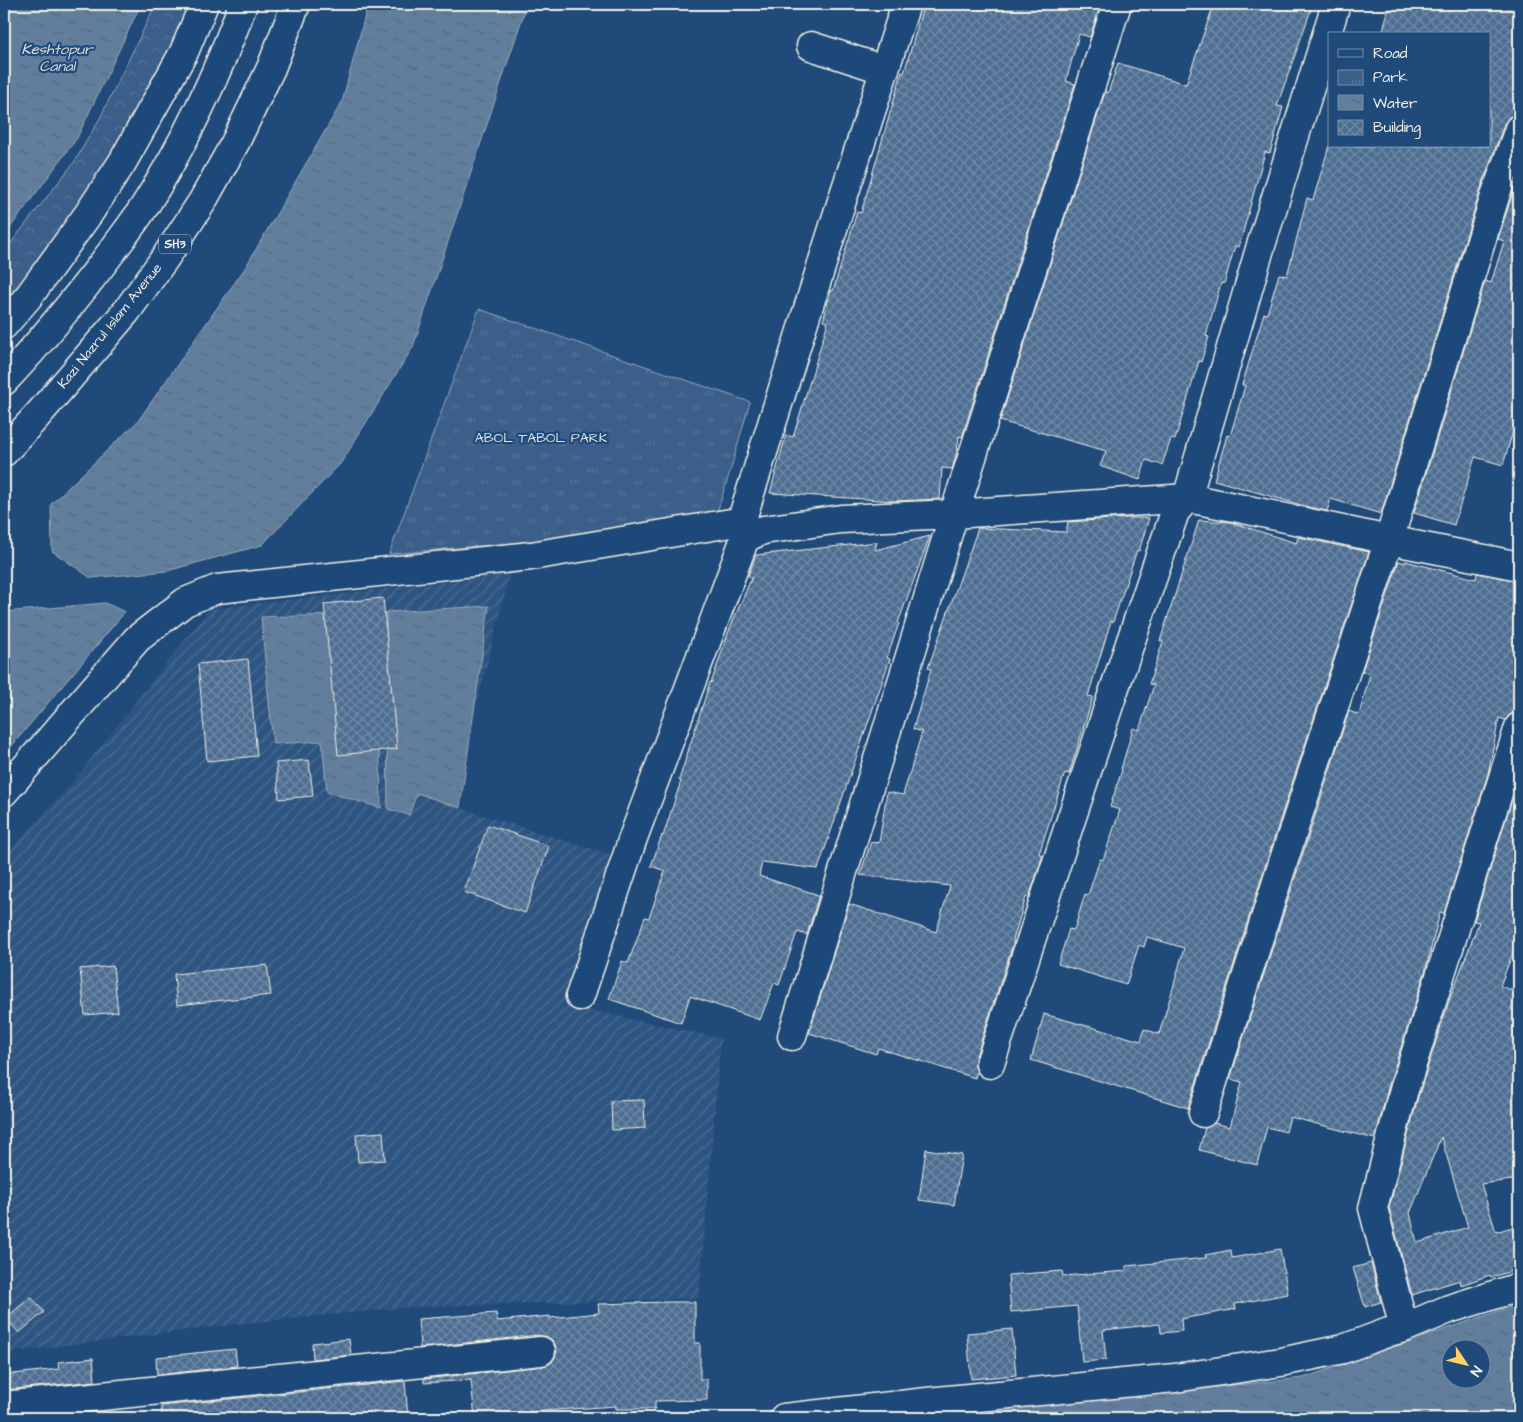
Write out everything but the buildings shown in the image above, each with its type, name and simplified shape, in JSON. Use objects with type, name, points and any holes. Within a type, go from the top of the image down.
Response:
[{"type":"street","points":[[4,325],[34,289],[89,213],[122,163],[184,52],[204,4]]},
{"type":"street","points":[[4,381],[90,280],[146,205],[193,122],[229,44],[243,4]]},
{"type":"street","name":"Kazi Nazrul Islam Avenue","points":[[4,452],[126,312],[202,202],[235,142],[271,68],[296,4]]},
{"type":"street","points":[[580,996],[633,838],[744,530],[743,516],[825,253],[906,4]]},
{"type":"street","points":[[792,1036],[954,514],[1117,4]]},
{"type":"street","points":[[990,1064],[1174,512],[1187,498],[1259,252],[1336,4]]},
{"type":"street","points":[[811,46],[884,70]]},
{"type":"street","points":[[1203,1113],[1389,540],[1496,193],[1519,130]]},
{"type":"street","points":[[4,792],[137,639],[185,602],[217,589],[531,556],[744,530],[763,530],[841,519],[954,514],[1187,498],[1519,566]]},
{"type":"street","points":[[1404,1328],[1373,1208],[1403,1093],[1519,727]]},
{"type":"street","points":[[784,1418],[1175,1378],[1281,1362],[1343,1349],[1404,1328],[1449,1309],[1519,1286]]},
{"type":"street","points":[[4,1406],[541,1352]]},
{"type":"shaded area","points":[[510,574],[451,805],[618,857],[566,1005],[721,1038],[699,1298],[410,1307],[237,1324],[4,1353],[4,857],[71,784],[209,609]]},
{"type":"green space","points":[[156,4],[216,4],[4,330],[4,252],[75,161],[100,118]]},
{"type":"green space","name":"ABOL TABOL PARK","points":[[479,309],[750,402],[713,525],[389,554]]},
{"type":"water","name":"Keshtopur Canal","points":[[13,4],[141,4],[77,138],[4,236],[4,26]]},
{"type":"water","points":[[368,4],[527,4],[413,347],[341,463],[262,545],[167,571],[91,578],[52,551],[51,504],[138,421],[245,268],[342,102]]},
{"type":"water","points":[[105,603],[125,612],[4,755],[4,612]]},
{"type":"water","points":[[489,606],[460,808],[417,793],[409,815],[388,809],[386,612]]},
{"type":"water","points":[[376,614],[381,808],[327,792],[322,741],[273,744],[261,617]]},
{"type":"water","points":[[1519,1304],[1519,1418],[914,1418],[1303,1378]]}]
